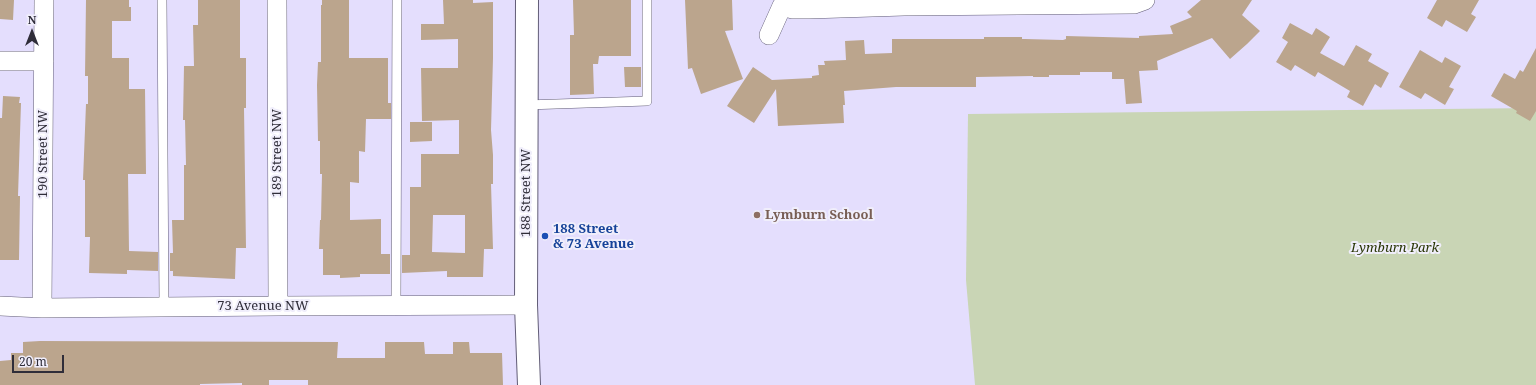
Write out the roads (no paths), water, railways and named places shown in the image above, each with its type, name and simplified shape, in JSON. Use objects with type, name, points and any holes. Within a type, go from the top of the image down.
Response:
[{"type":"street","name":"190 Street NW","points":[[42,308],[44,0]]},
{"type":"street","name":"189 Street NW","points":[[277,0],[278,306]]},
{"type":"street","name":"188 Street NW","points":[[527,0],[526,305],[529,385]]},
{"type":"street","points":[[768,34],[778,3],[793,9],[809,9],[1140,2]]},
{"type":"street","points":[[0,61],[44,61]]},
{"type":"street","name":"73 Avenue NW","points":[[0,306],[42,308],[164,306],[526,305]]},
{"type":"lane","points":[[162,0],[164,306]]},
{"type":"lane","points":[[396,306],[397,0]]},
{"type":"lane","points":[[526,105],[647,101],[647,0]]},
{"type":"place","name":"Lymburn School","points":[[757,215]]},
{"type":"place","name":"188 Street & 73 Avenue","points":[[545,236]]},
{"type":"park label","name":"Lymburn Park","points":[[1395,248]]}]
